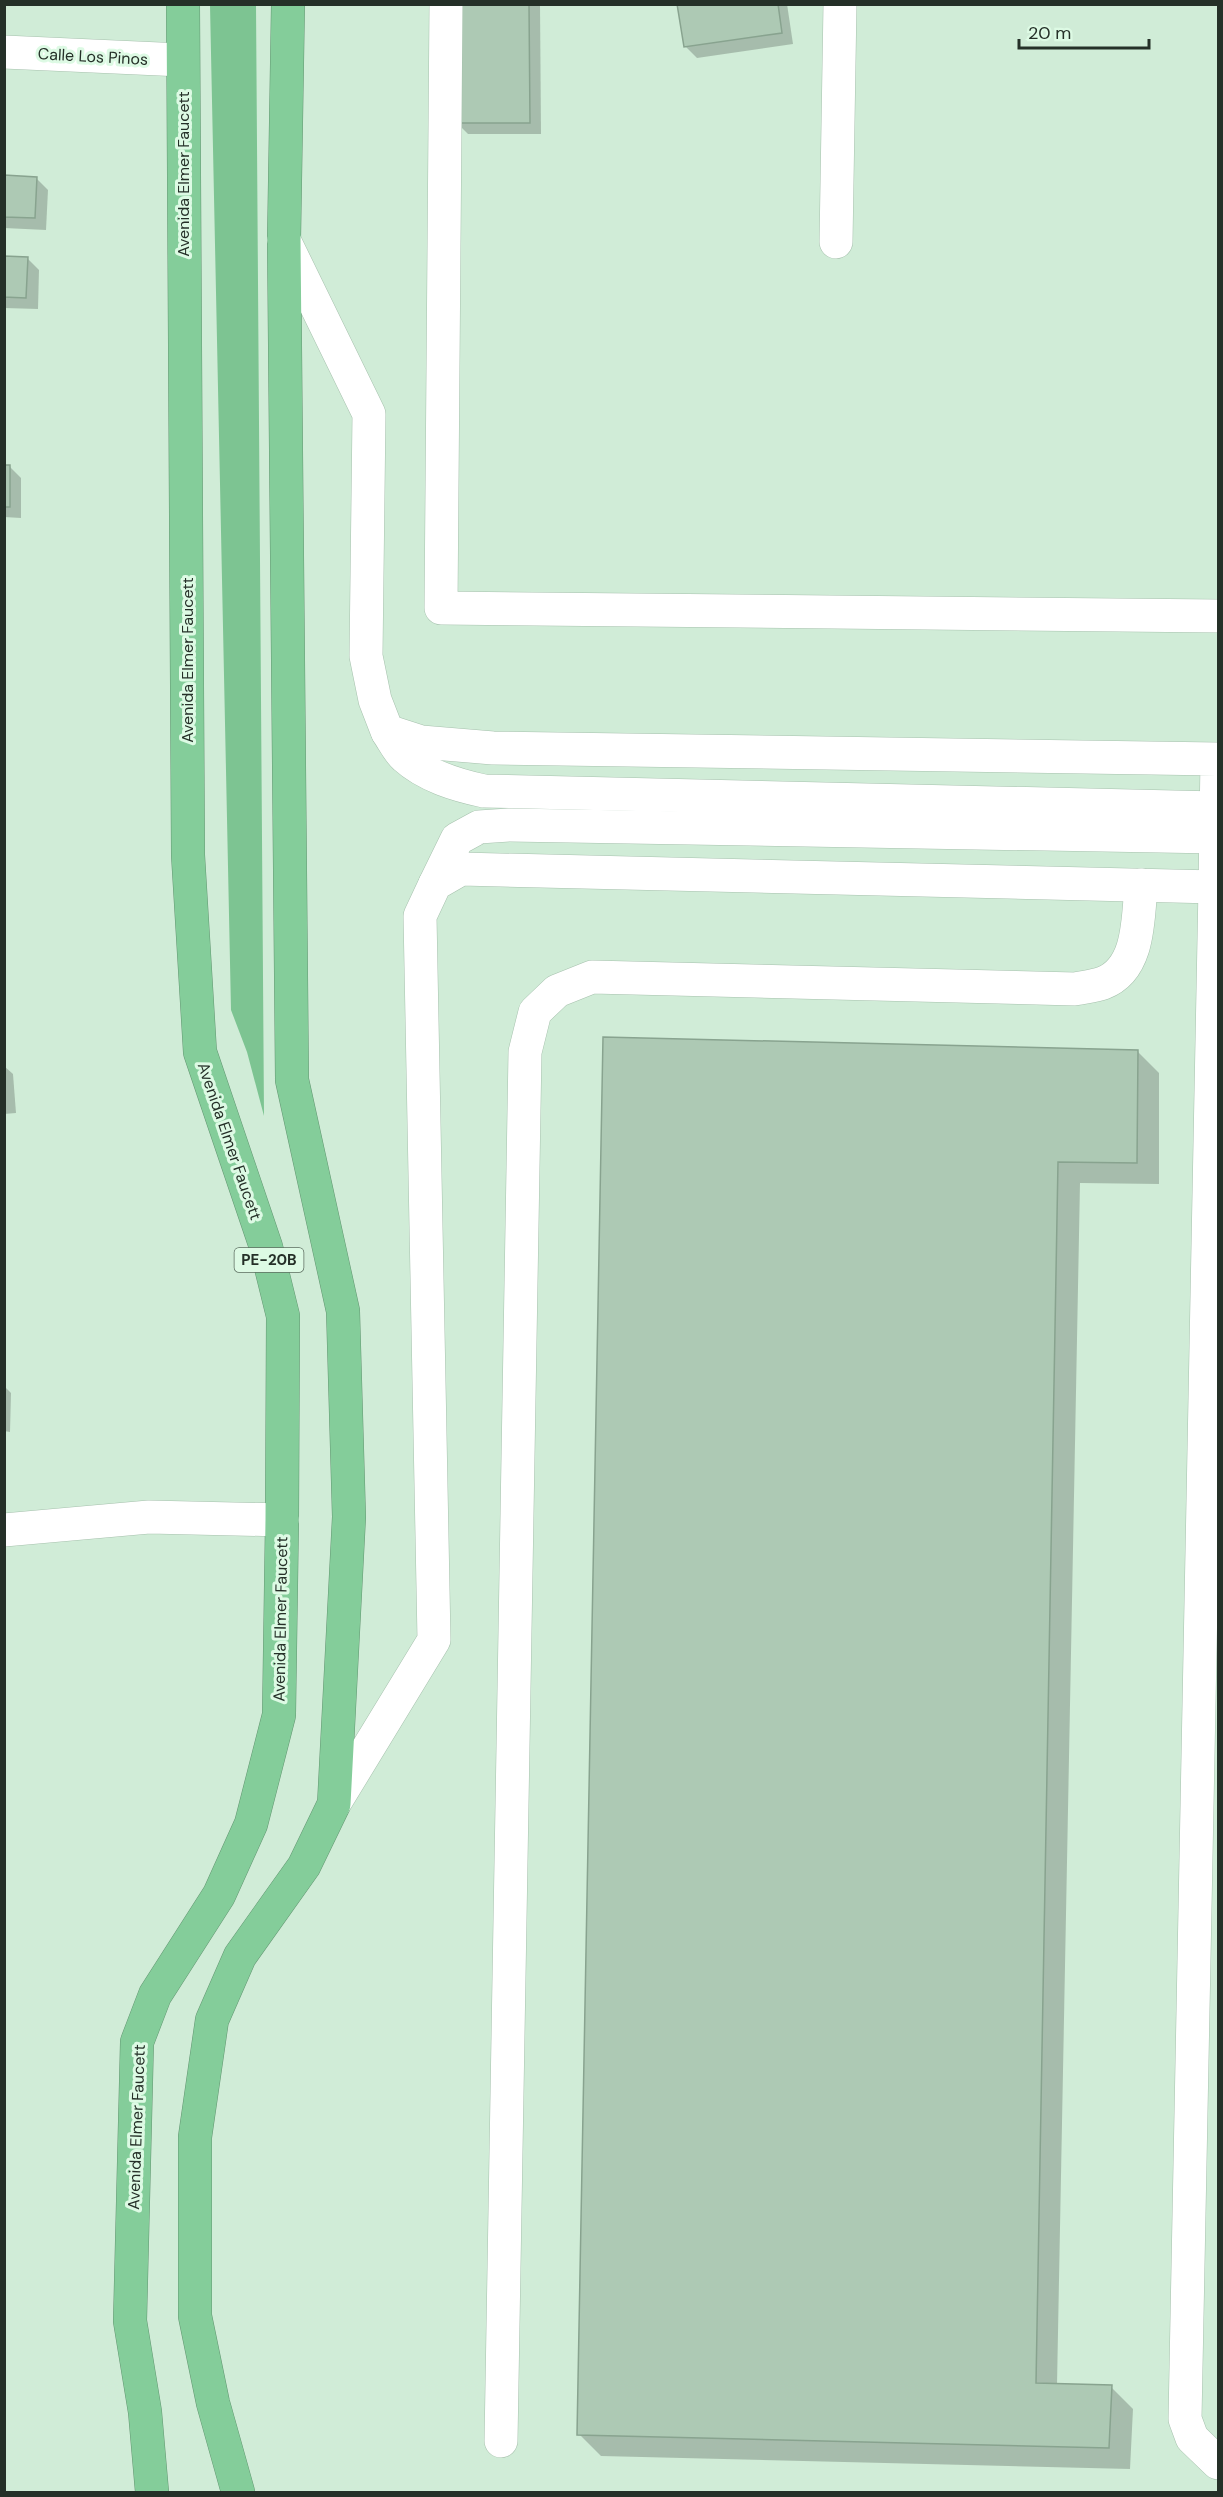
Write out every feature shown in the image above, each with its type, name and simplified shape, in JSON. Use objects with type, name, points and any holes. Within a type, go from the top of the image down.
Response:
[{"type":"highway","name":"Avenida Elmer Faucett","points":[[152,2493],[145,2412],[130,2321],[137,2042],[155,1995],[219,1895],[251,1824],[279,1715],[282,1520],[283,1316],[266,1246],[200,1052],[188,855],[183,4]]},
{"type":"highway","name":"PE-20B","points":[[238,2493],[213,2403],[195,2316],[195,2137],[212,2020],[240,1956],[304,1866],[334,1804],[349,1506],[343,1311],[292,1080],[284,240],[288,4]]},
{"type":"street","points":[[446,4],[441,608],[1218,616]]},
{"type":"street","points":[[836,242],[840,4]]},
{"type":"street","name":"Calle Los Pinos","points":[[4,52],[182,60]]},
{"type":"street","points":[[284,240],[369,414],[366,656],[375,700],[387,731],[404,756],[429,772],[455,785],[484,791],[1216,823]]},
{"type":"street","points":[[387,731],[420,742],[493,747],[1217,759],[1185,2419],[1192,2438],[1218,2463]]},
{"type":"street","points":[[334,1804],[434,1640],[420,916],[457,839],[479,826],[521,825],[1216,823]]},
{"type":"street","points":[[435,884],[461,869],[1215,887]]},
{"type":"street","points":[[501,2441],[525,1052],[535,1012],[557,991],[592,977],[1076,989],[1104,983],[1125,969],[1137,932],[1141,885]]},
{"type":"street","points":[[4,1530],[149,1516],[282,1520]]},
{"type":"green space","points":[[210,5],[256,5],[264,1116],[247,1052],[231,1010]]},
{"type":"building","points":[[454,4],[529,4],[530,123],[454,123]]},
{"type":"building","points":[[677,4],[778,4],[782,33],[684,47]]},
{"type":"building","points":[[4,175],[37,177],[35,218],[4,217]]},
{"type":"building","points":[[4,256],[28,257],[26,298],[4,297]]},
{"type":"building","points":[[4,465],[10,465],[10,507],[4,507]]},
{"type":"building","points":[[603,1037],[1138,1050],[1137,1163],[1058,1162],[1036,2383],[1112,2385],[1109,2448],[577,2435]]}]
